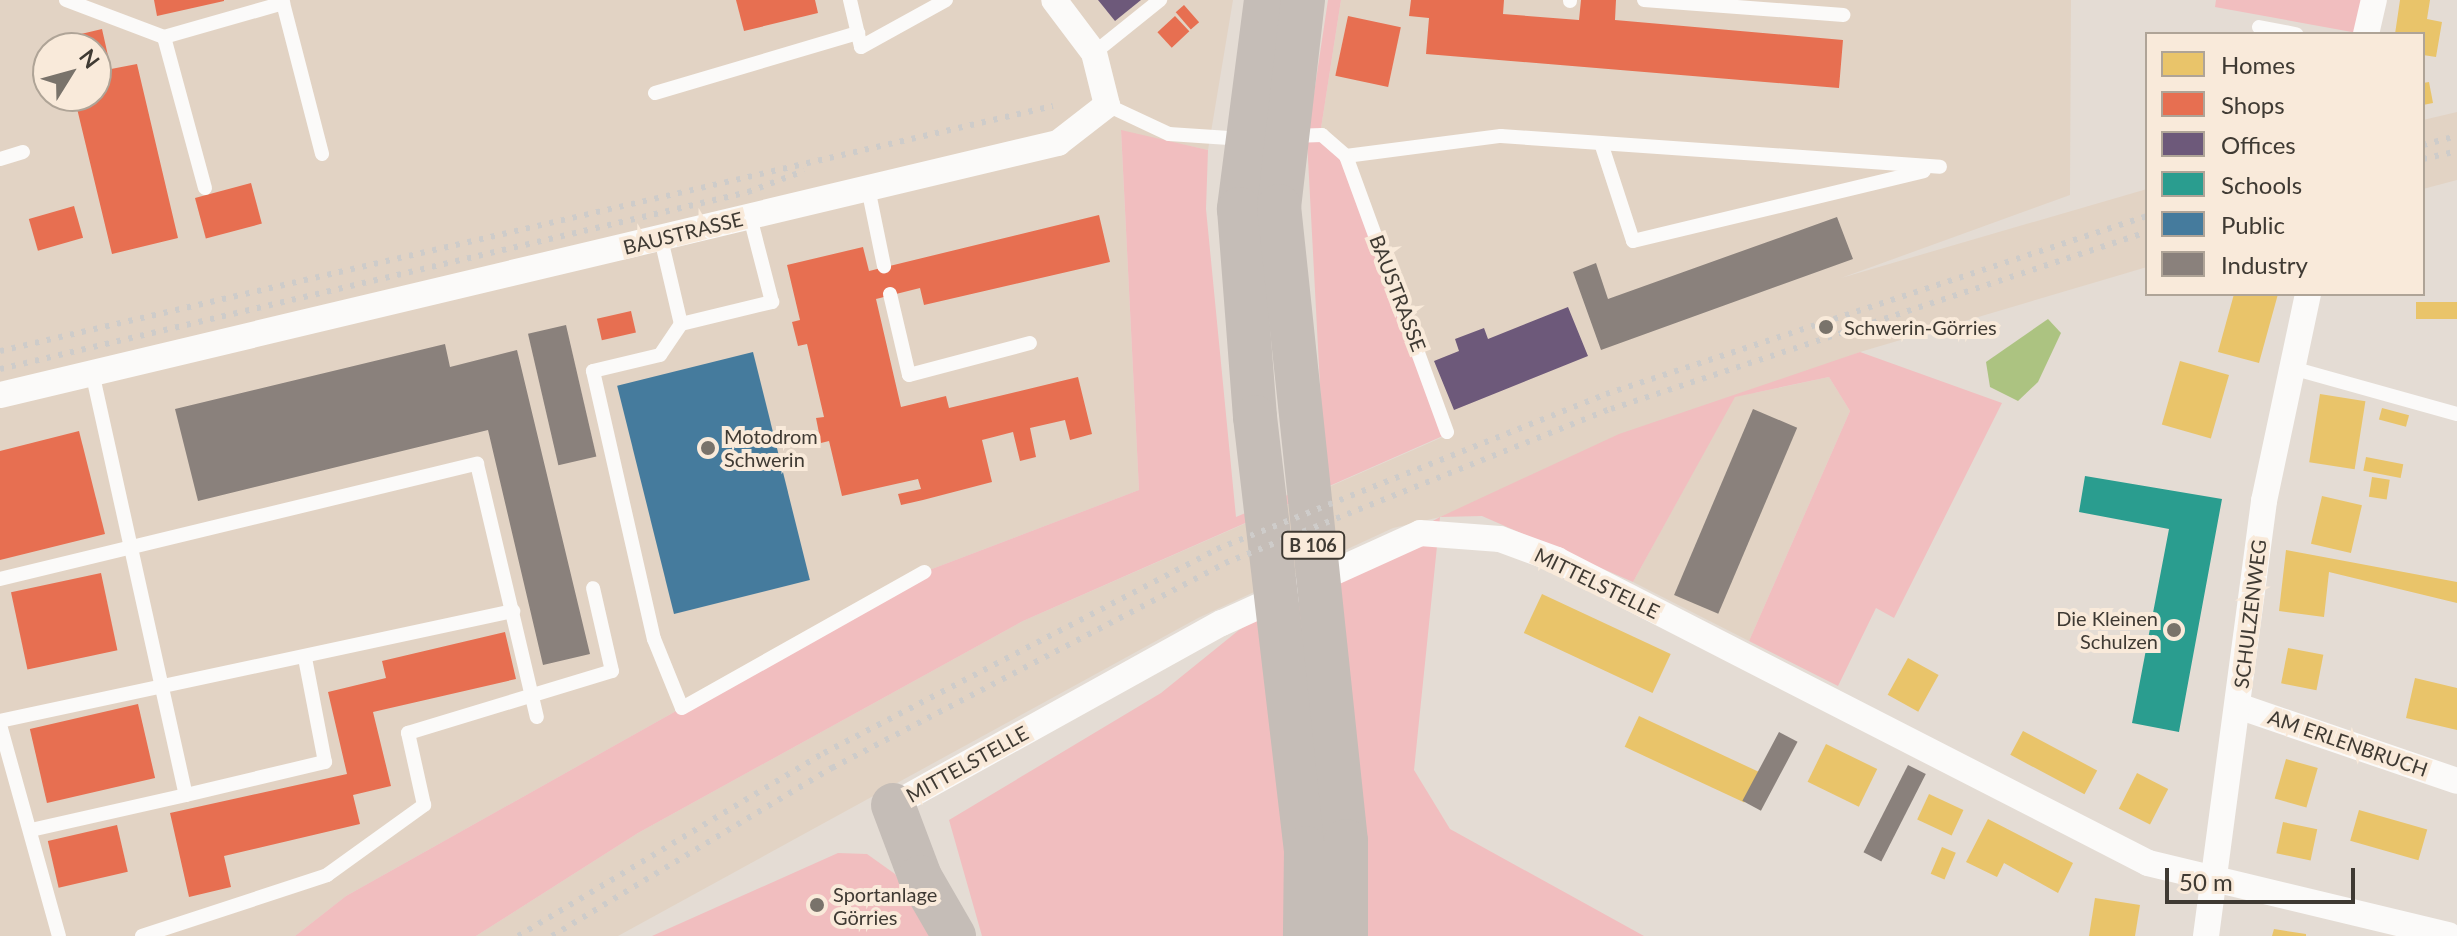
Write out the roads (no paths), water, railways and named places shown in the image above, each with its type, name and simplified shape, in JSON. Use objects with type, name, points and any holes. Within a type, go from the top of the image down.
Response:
[{"type":"highway","name":"B 106","points":[[1266,0],[1259,208],[1275,414],[1346,936]]},
{"type":"highway","name":"B 106","points":[[1259,208],[1303,0]]},
{"type":"highway","name":"B 106","points":[[1305,936],[1310,682]]},
{"type":"highway","points":[[893,805],[920,877],[954,936]]},
{"type":"street","points":[[1054,0],[1094,53],[1107,105]]},
{"type":"street","points":[[2366,32],[2374,0]]},
{"type":"street","name":"BAUSTRASSE","points":[[0,395],[1058,143],[1107,105]]},
{"type":"street","name":"SCHULZENWEG","points":[[2206,936],[2264,501],[2308,296]]},
{"type":"street","name":"MITTELSTELLE","points":[[893,805],[1222,623],[1420,533],[1500,539],[1557,560],[2148,863],[2213,879]]},
{"type":"street","name":"AM ERLENBRUCH","points":[[2238,706],[2457,781]]},
{"type":"street","points":[[2213,879],[2449,935]]},
{"type":"lane","points":[[66,0],[164,37],[283,3],[322,154]]},
{"type":"lane","points":[[850,0],[861,47],[946,0]]},
{"type":"lane","points":[[1094,53],[1160,0]]},
{"type":"lane","points":[[1644,0],[1843,15]]},
{"type":"lane","points":[[2259,27],[2285,32]]},
{"type":"lane","points":[[655,93],[858,33]]},
{"type":"lane","points":[[164,37],[205,188]]},
{"type":"lane","points":[[1107,105],[1198,141],[1260,138]]},
{"type":"lane","points":[[1276,137],[1322,135],[1346,156],[1475,139],[1601,143],[1940,167],[1633,241],[1601,143]]},
{"type":"lane","points":[[0,159],[23,152]]},
{"type":"lane","name":"BAUSTRASSE","points":[[1346,156],[1447,432]]},
{"type":"lane","points":[[868,188],[884,266]]},
{"type":"lane","points":[[750,217],[772,302],[681,324],[660,355],[593,371],[654,639],[682,708],[924,572]]},
{"type":"lane","points":[[661,239],[681,324]]},
{"type":"lane","points":[[890,294],[909,375],[1030,343]]},
{"type":"lane","points":[[2292,368],[2457,414]]},
{"type":"lane","points":[[92,372],[186,795]]},
{"type":"lane","points":[[0,579],[477,464],[537,717]]},
{"type":"lane","points":[[142,936],[327,875],[424,805],[408,733],[612,671],[593,588]]},
{"type":"lane","points":[[59,936],[0,723],[513,611]]},
{"type":"lane","points":[[31,830],[325,762],[305,658]]},
{"type":"railway","points":[[0,351],[1053,106]]},
{"type":"railway","points":[[2425,144],[2457,136]]},
{"type":"railway","points":[[2425,159],[2457,151]]},
{"type":"railway","points":[[0,369],[748,192],[804,171]]},
{"type":"railway","points":[[518,936],[824,753],[1217,549],[1606,394],[2145,217]]},
{"type":"railway","points":[[552,936],[832,768],[1225,563],[1611,409],[2145,233]]},
{"type":"place","name":"Schwerin-Görries","points":[[1826,327]]},
{"type":"place","name":"Motodrom Schwerin","points":[[708,448]]},
{"type":"place","name":"Die Kleinen Schulzen","points":[[2174,630]]},
{"type":"place","name":"Sportanlage Görries","points":[[817,905]]}]
